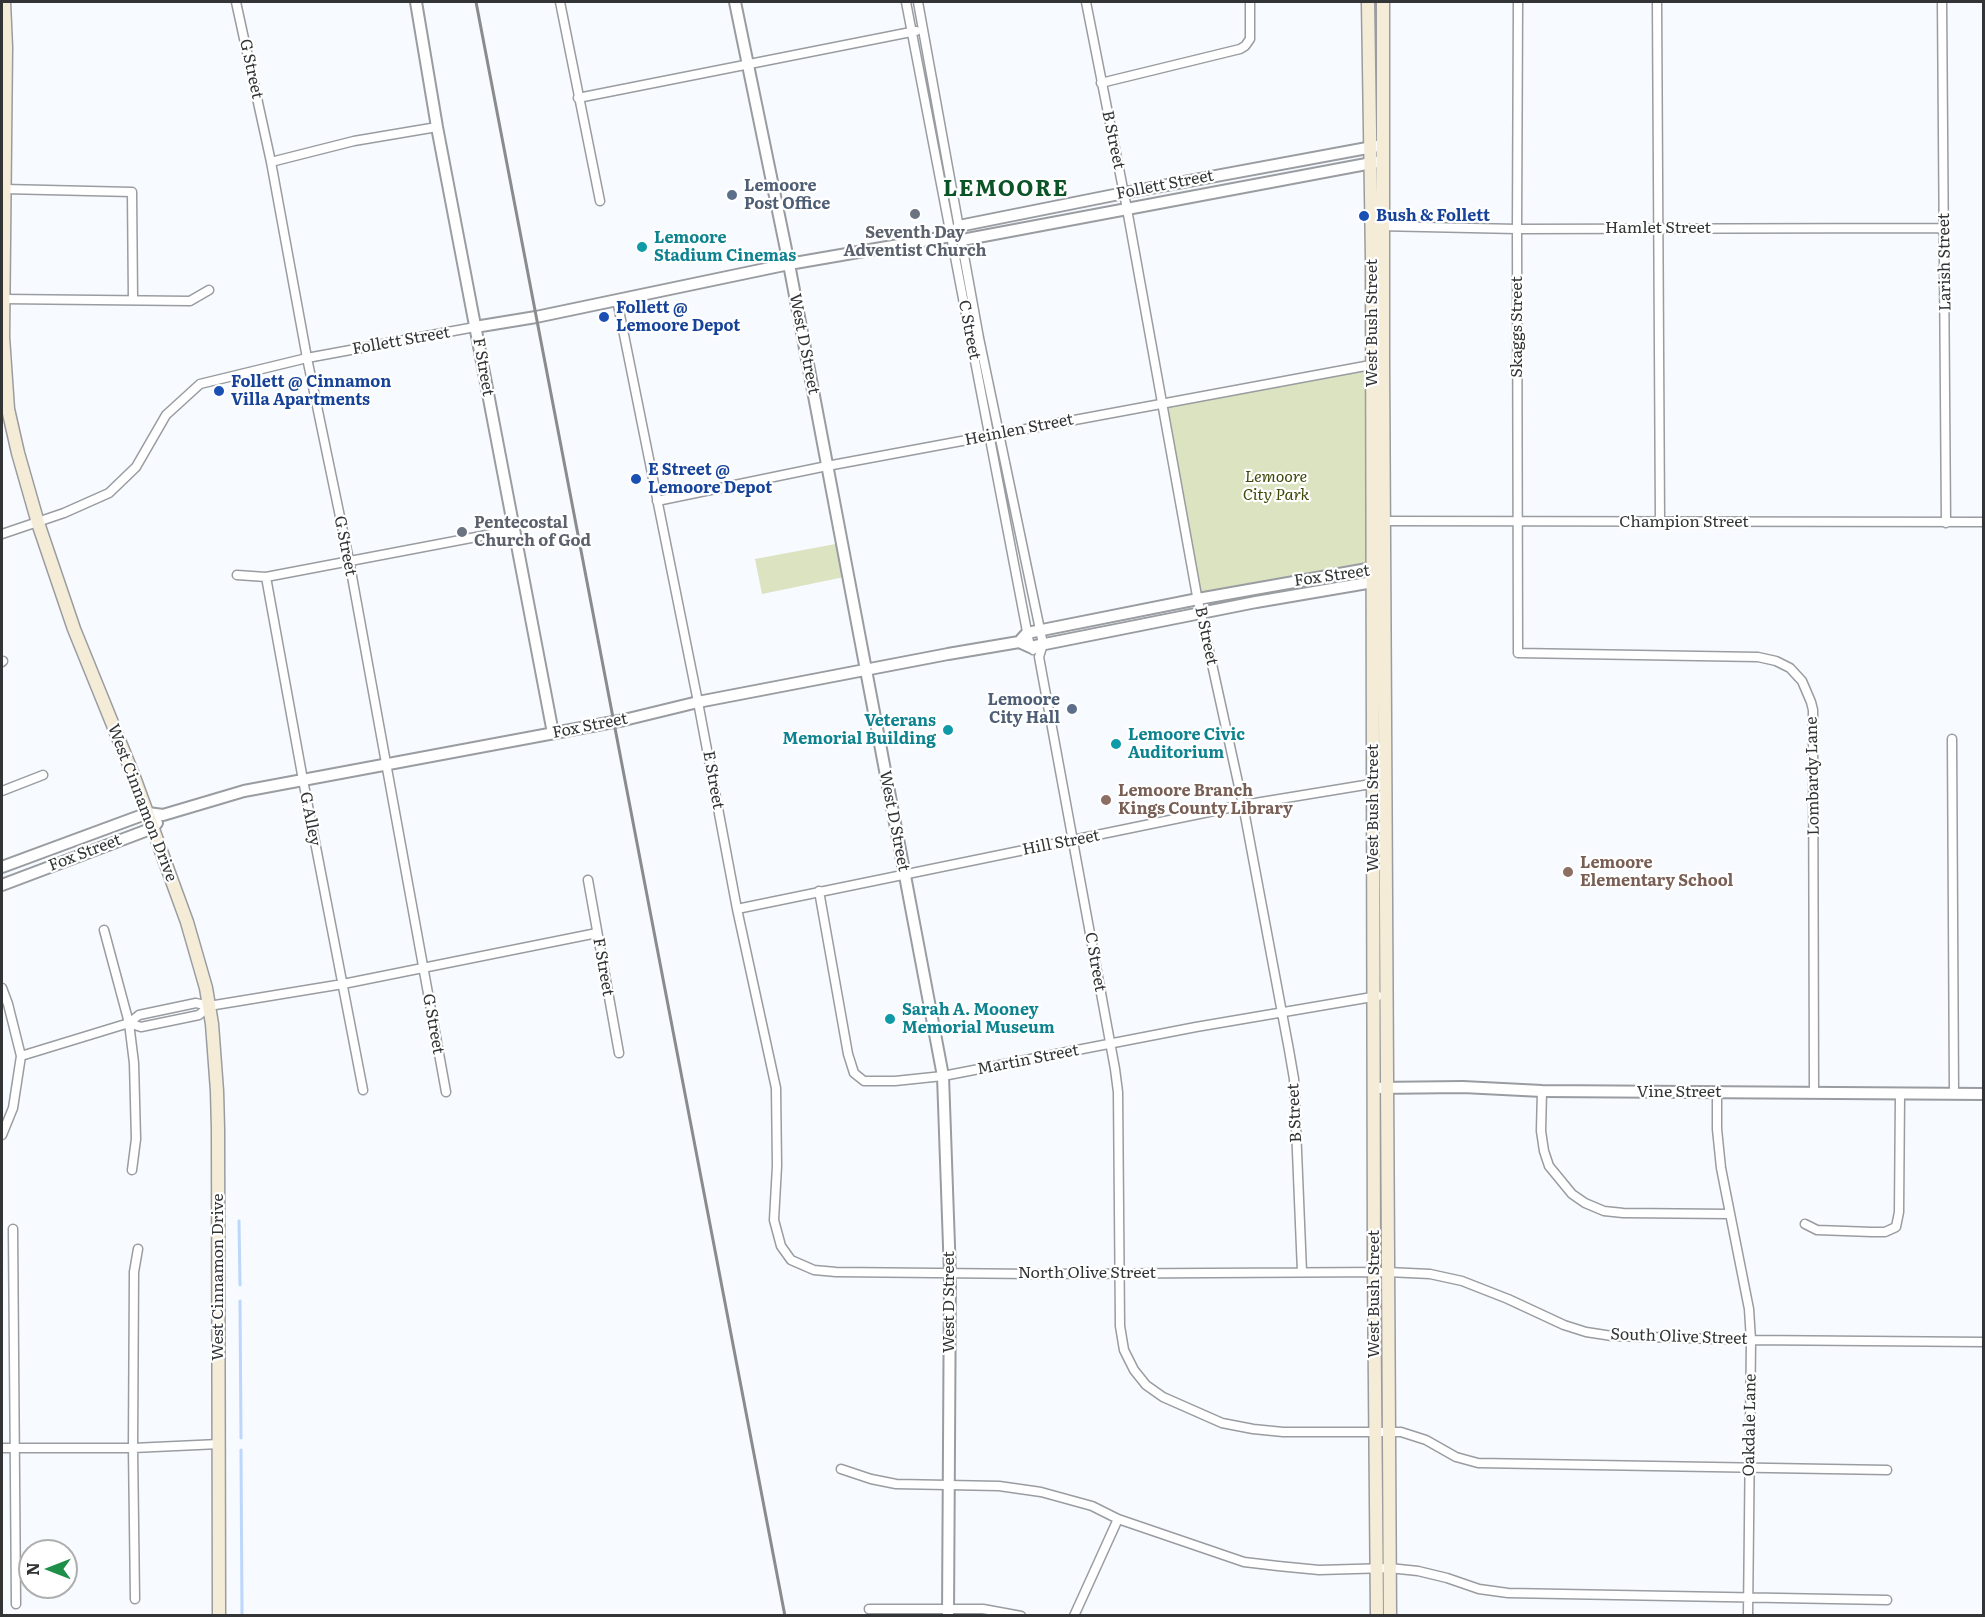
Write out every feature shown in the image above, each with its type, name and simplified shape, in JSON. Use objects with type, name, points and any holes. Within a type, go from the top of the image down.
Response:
[{"type":"main road","name":"West Cinnamon Drive","points":[[4,2],[6,47],[3,299],[4,364],[8,409],[38,523],[74,629],[148,813],[187,922],[209,1006],[215,1053],[218,1110],[219,1616]]},
{"type":"main road","name":"West Bush Street","points":[[1368,2],[1370,146],[1377,162],[1379,571],[1386,781],[1387,1088],[1380,1272]]},
{"type":"main road","name":"West Bush Street","points":[[1377,162],[1384,146],[1383,2]]},
{"type":"main road","name":"West Bush Street","points":[[1379,571],[1373,582],[1374,1088],[1380,1272],[1383,1569],[1390,1616]]},
{"type":"main road","name":"West Bush Street","points":[[1377,1616],[1383,1569]]},
{"type":"street","name":"G Street","points":[[236,2],[271,162],[307,358],[349,560],[446,1092]]},
{"type":"street","name":"F Street","points":[[416,2],[437,127],[553,733]]},
{"type":"street","points":[[560,2],[600,201]]},
{"type":"street","name":"West D Street","points":[[735,2],[789,264],[943,1076],[950,1274],[948,1612]]},
{"type":"street","name":"C Street","points":[[906,2],[1027,633]]},
{"type":"street","name":"C Street","points":[[918,2],[979,338],[1040,630],[1032,647],[1073,841],[1118,1092],[1120,1326],[1124,1350],[1134,1370],[1146,1385],[1163,1397],[1222,1423],[1284,1432],[1381,1431],[1414,1435],[1456,1457],[1478,1463],[1887,1470]]},
{"type":"street","name":"B Street","points":[[1086,2],[1124,192],[1198,599],[1243,805],[1294,1079],[1302,1272]]},
{"type":"street","points":[[1101,83],[1240,50],[1250,39],[1250,2]]},
{"type":"street","name":"Skaggs Street","points":[[1518,2],[1516,229],[1518,653]]},
{"type":"street","points":[[1658,2],[1657,228],[1660,521]]},
{"type":"street","name":"Larish Street","points":[[1942,2],[1946,523]]},
{"type":"street","points":[[578,98],[923,30]]},
{"type":"street","points":[[271,162],[354,141],[437,127]]},
{"type":"street","name":"Follett Street","points":[[959,226],[1124,192],[1370,146],[1384,146]]},
{"type":"street","name":"Follett Street","points":[[2,534],[38,523],[109,493],[135,467],[166,415],[200,384],[307,358],[536,317],[789,264],[951,236],[962,240],[1377,162]]},
{"type":"street","points":[[4,189],[132,192],[133,300]]},
{"type":"street","points":[[951,236],[959,226]]},
{"type":"street","name":"Hamlet Street","points":[[1378,226],[1516,229],[1944,228]]},
{"type":"street","points":[[3,299],[190,301],[209,290]]},
{"type":"street","name":"E Street","points":[[617,300],[698,702],[736,909],[776,1088],[777,1166],[774,1220],[781,1246],[791,1260]]},
{"type":"street","name":"Heinlen Street","points":[[657,501],[827,466],[1377,364]]},
{"type":"street","name":"Champion Street","points":[[1379,522],[1983,522]]},
{"type":"street","points":[[237,575],[266,577],[513,530]]},
{"type":"street","name":"Fox Street","points":[[1027,633],[1198,599],[1379,571]]},
{"type":"street","name":"G Alley","points":[[266,577],[363,1090]]},
{"type":"street","name":"Fox Street","points":[[2,867],[148,813],[163,815],[244,791],[624,720],[698,702],[865,669],[1032,647],[1373,582]]},
{"type":"street","points":[[1027,633],[1032,647]]},
{"type":"street","name":"Lombardy Lane","points":[[1518,653],[1758,657],[1776,661],[1790,668],[1802,681],[1813,710],[1814,1092]]},
{"type":"street","points":[[1952,739],[1954,1094]]},
{"type":"street","points":[[2,791],[43,775]]},
{"type":"street","name":"Hill Street","points":[[736,909],[1243,805],[1386,781]]},
{"type":"street","points":[[153,828],[163,815]]},
{"type":"street","name":"Fox Street","points":[[2,885],[153,828]]},
{"type":"street","name":"F Street","points":[[588,880],[619,1053]]},
{"type":"street","name":"Martin Street","points":[[819,891],[854,1073],[864,1081],[895,1081],[943,1076],[1196,1027],[1387,994]]},
{"type":"street","points":[[104,930],[129,1023],[136,1101],[136,1139],[132,1170]]},
{"type":"street","points":[[21,1056],[129,1023],[139,1015],[196,1003],[209,1006],[342,984],[597,933]]},
{"type":"street","points":[[2,988],[21,1056],[13,1107],[2,1135]]},
{"type":"street","name":"Vine Street","points":[[1374,1088],[1463,1087],[1542,1091],[1983,1094]]},
{"type":"street","points":[[1542,1091],[1541,1131],[1549,1166],[1572,1194],[1585,1203],[1604,1211],[1623,1213],[1730,1214]]},
{"type":"street","name":"Oakdale Lane","points":[[1717,1093],[1720,1168],[1749,1309],[1751,1340],[1748,1616]]},
{"type":"street","points":[[1805,1224],[1817,1230],[1850,1232],[1886,1232],[1896,1227],[1899,1212],[1900,1094]]},
{"type":"street","points":[[13,1229],[16,1604]]},
{"type":"street","points":[[135,1599],[134,1272],[138,1249]]},
{"type":"street","name":"North Olive Street","points":[[791,1260],[814,1270],[836,1272],[950,1274],[1380,1272]]},
{"type":"street","name":"South Olive Street","points":[[1380,1272],[1430,1274],[1451,1278],[1508,1299],[1564,1325],[1586,1332],[1612,1336],[1983,1342]]},
{"type":"street","points":[[2,1448],[133,1448],[219,1444]]},
{"type":"street","points":[[841,1469],[896,1484],[999,1486],[1041,1492],[1092,1506],[1118,1519],[1244,1562],[1319,1570],[1383,1569],[1432,1573],[1470,1587],[1496,1593],[1887,1600]]},
{"type":"street","points":[[1074,1616],[1118,1519]]},
{"type":"street","points":[[869,1609],[948,1612],[983,1609],[1021,1616]]},
{"type":"green space","name":"Lemoore City Park","points":[[1371,366],[1373,568],[1198,599],[1162,405]]},
{"type":"green space","points":[[841,543],[849,576],[762,594],[755,559]]},
{"type":"waterway","points":[[239,1221],[240,1285]]},
{"type":"waterway","points":[[240,1301],[241,1438]]},
{"type":"waterway","points":[[241,1450],[242,1616]]},
{"type":"railway","points":[[476,2],[785,1616]]},
{"type":"place","name":"Lemoore Post Office","points":[[732,195]]},
{"type":"place","name":"Seventh Day Adventist Church","points":[[915,214]]},
{"type":"place","name":"Bush & Follett","points":[[1364,216]]},
{"type":"place","name":"Lemoore Stadium Cinemas","points":[[642,247]]},
{"type":"place","name":"Follett @ Lemoore Depot","points":[[604,317]]},
{"type":"place","name":"Follett @ Cinnamon Villa Apartments","points":[[219,391]]},
{"type":"place","name":"E Street @ Lemoore Depot","points":[[636,479]]},
{"type":"place","name":"Pentecostal Church of God","points":[[462,532]]},
{"type":"place","name":"Lemoore City Hall","points":[[1072,709]]},
{"type":"place","name":"Veterans Memorial Building","points":[[948,730]]},
{"type":"place","name":"Lemoore Civic Auditorium","points":[[1116,744]]},
{"type":"place","name":"Lemoore Branch Kings County Library","points":[[1106,800]]},
{"type":"place","name":"Lemoore Elementary School","points":[[1568,872]]},
{"type":"place","name":"Sarah A. Mooney Memorial Museum","points":[[890,1019]]},
{"type":"district","name":"LEMOORE","points":[[1006,190]]}]
